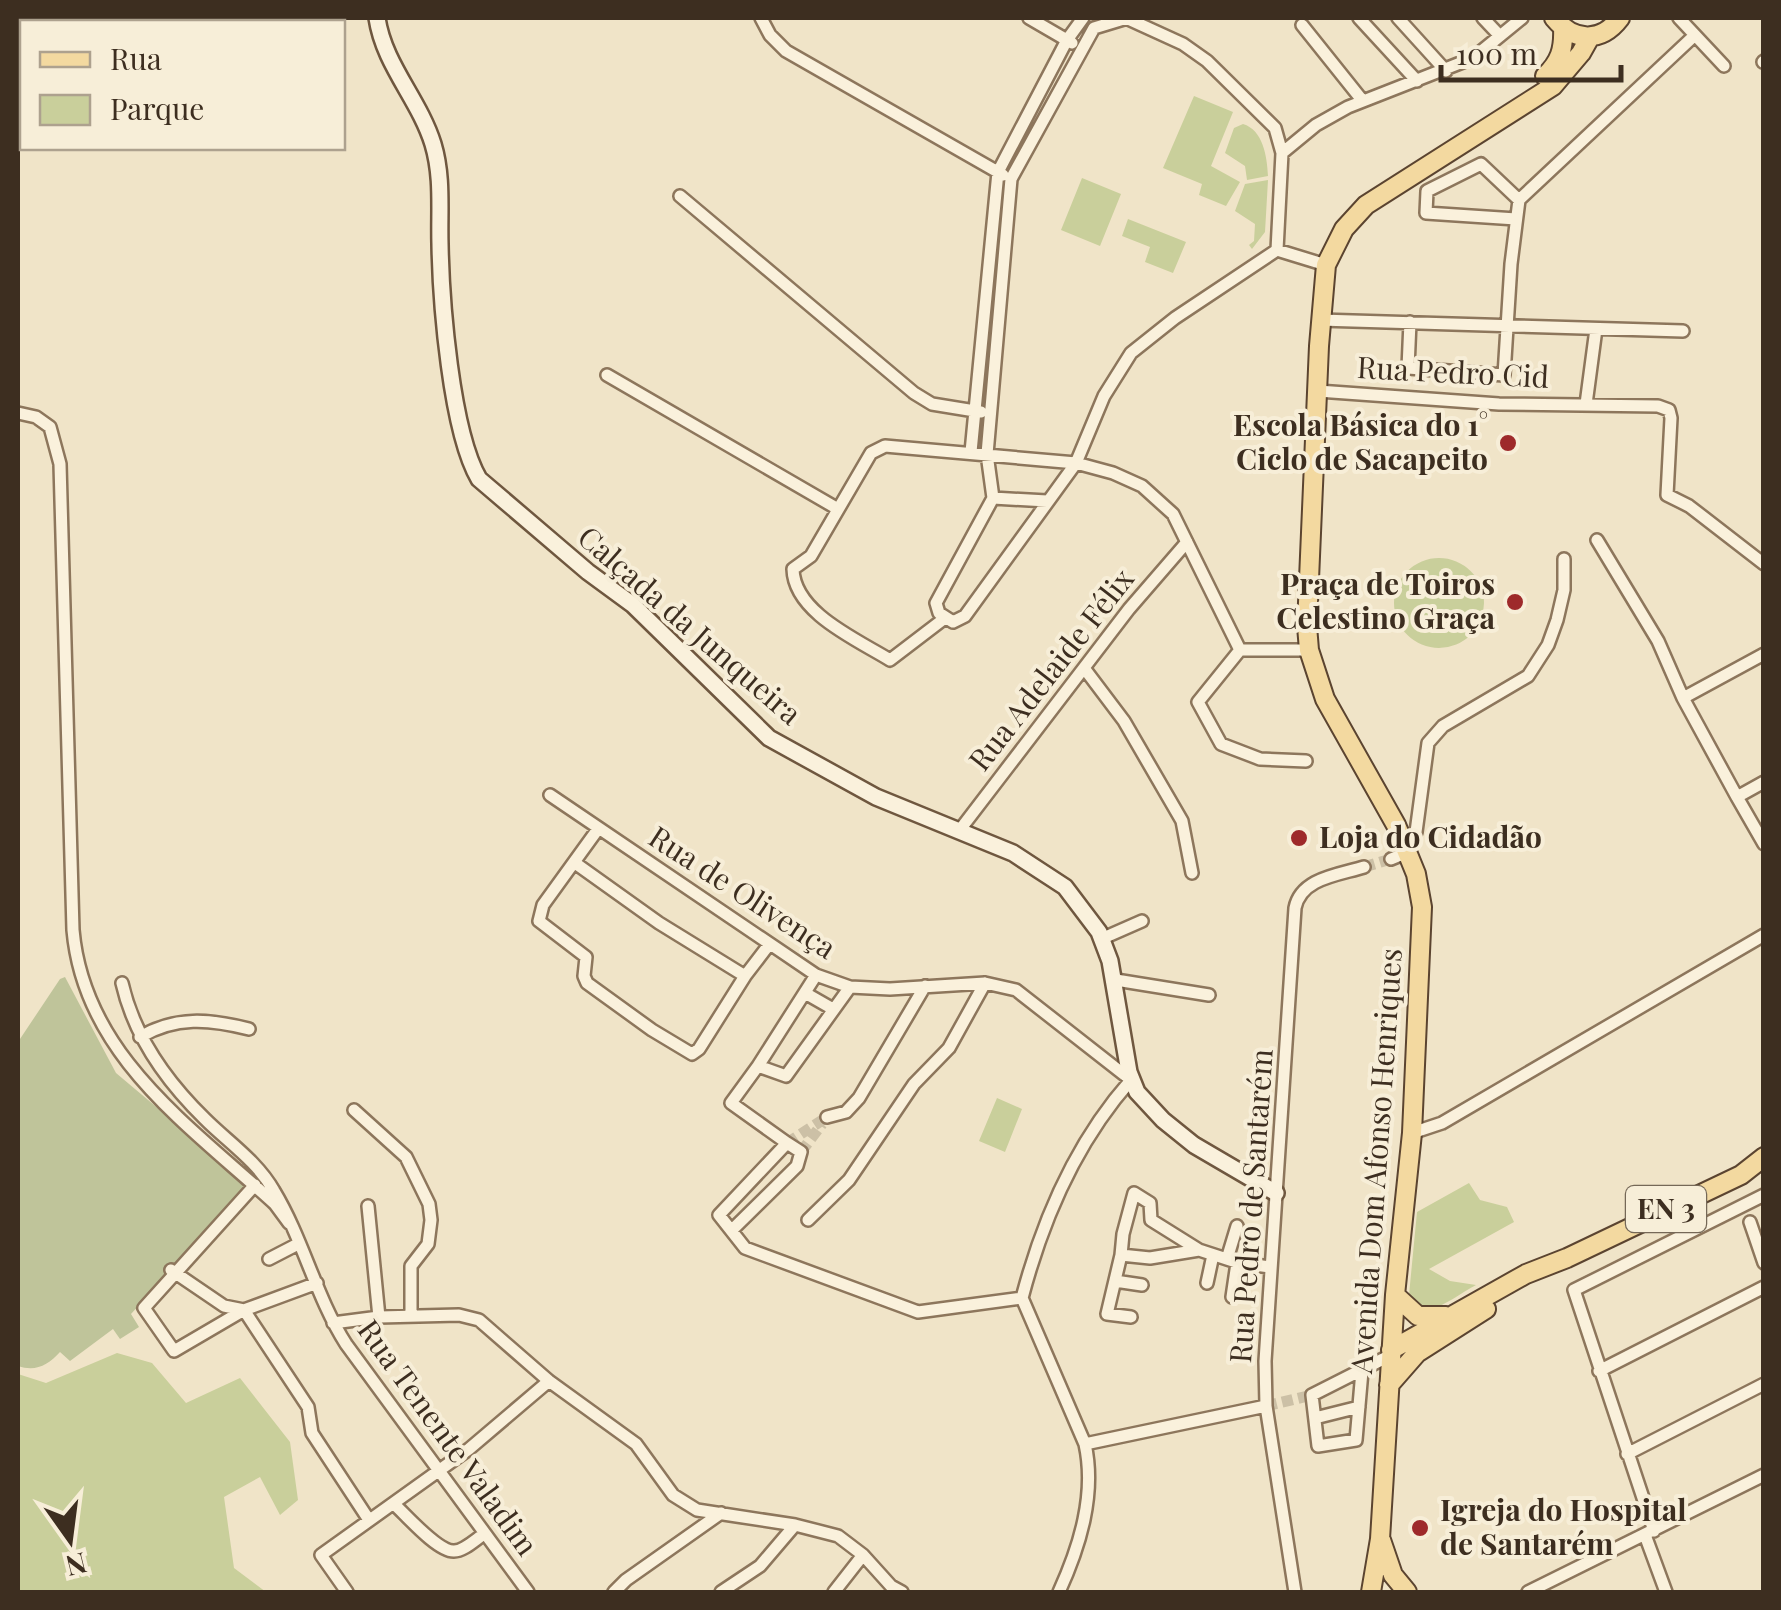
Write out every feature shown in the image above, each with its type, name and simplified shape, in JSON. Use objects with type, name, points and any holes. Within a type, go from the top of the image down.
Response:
[{"type":"main road","points":[[1558,23],[1576,36],[1590,37],[1613,28],[1620,18]]},
{"type":"main road","points":[[1518,106],[1557,64],[1564,44],[1558,23]]},
{"type":"main road","points":[[1326,265],[1344,229],[1366,205],[1552,86],[1590,37]]},
{"type":"main road","name":"Avenida Dom Afonso Henriques","points":[[1326,265],[1320,320],[1309,650],[1325,699],[1378,796],[1422,907],[1412,1133],[1395,1296],[1380,1539],[1372,1592]]},
{"type":"main road","name":"EN 3","points":[[1391,1353],[1526,1274],[1741,1175],[1764,1156]]},
{"type":"main road","name":"EN 3","points":[[1389,1385],[1426,1346],[1567,1258]]},
{"type":"main road","points":[[1395,1296],[1418,1316],[1451,1316]]},
{"type":"main road","name":"Avenida Dom Afonso Henriques","points":[[1380,1539],[1393,1574],[1407,1592]]},
{"type":"street","name":"Calçada da Junqueira","points":[[378,18],[382,44],[426,127],[438,167],[441,268],[453,378],[470,461],[480,479],[644,615],[769,738],[876,797],[1012,853],[1055,879],[1076,899],[1101,939],[1116,980],[1131,1080]]},
{"type":"street","points":[[761,18],[776,42],[809,66],[1011,180]]},
{"type":"street","points":[[1029,18],[1081,48]]},
{"type":"street","points":[[970,452],[998,172],[1067,40],[1083,18]]},
{"type":"street","points":[[1126,18],[1183,44],[1207,60],[1275,128],[1282,153],[1277,250],[1138,345],[1104,396],[1076,463],[965,616],[953,622],[944,618],[936,604],[993,498],[987,454],[1011,180],[1094,28],[1126,18]]},
{"type":"street","points":[[1359,18],[1417,81]]},
{"type":"street","points":[[1398,18],[1446,71]]},
{"type":"street","points":[[1483,18],[1500,36]]},
{"type":"street","points":[[1282,153],[1316,125],[1362,100],[1473,58],[1522,18]]},
{"type":"street","points":[[1679,18],[1724,66]]},
{"type":"street","points":[[1302,25],[1362,100]]},
{"type":"street","points":[[1410,322],[1408,368],[1504,375],[1519,200],[1695,34]]},
{"type":"street","points":[[1516,219],[1426,213],[1428,191],[1481,164],[1519,200]]},
{"type":"street","points":[[680,196],[914,393],[932,404],[990,413]]},
{"type":"street","points":[[1277,250],[1326,265]]},
{"type":"street","points":[[1320,320],[1683,331]]},
{"type":"street","points":[[1586,404],[1596,328]]},
{"type":"street","points":[[606,376],[838,509]]},
{"type":"street","name":"Rua Pedro Cid","points":[[1318,391],[1499,404],[1658,406],[1669,410],[1668,495],[1764,564]]},
{"type":"street","points":[[18,412],[50,427],[60,464],[73,930],[82,985],[100,1022],[135,1074],[275,1204],[288,1223]]},
{"type":"street","points":[[944,618],[890,660],[809,606],[793,577],[793,570],[811,556],[871,452],[885,446],[1076,463],[1113,473],[1154,494],[1173,514],[1240,650]]},
{"type":"street","points":[[993,498],[1047,501]]},
{"type":"street","points":[[1597,540],[1658,640],[1683,698],[1764,844]]},
{"type":"street","name":"Rua Adelaide Félix","points":[[960,831],[1084,668],[1187,542]]},
{"type":"street","points":[[1400,856],[1416,832],[1428,743],[1442,726],[1528,676],[1548,645],[1557,620],[1564,590],[1564,559]]},
{"type":"street","points":[[1240,650],[1309,650]]},
{"type":"street","points":[[1240,650],[1198,702],[1221,744],[1260,759],[1306,761]]},
{"type":"street","points":[[1683,698],[1764,654]]},
{"type":"street","points":[[1084,668],[1124,721],[1182,821],[1192,872]]},
{"type":"street","points":[[1737,797],[1764,782]]},
{"type":"street","name":"Rua de Olivença","points":[[550,795],[816,975],[850,988],[986,983],[1016,990],[1131,1080]]},
{"type":"street","points":[[598,828],[543,905],[539,921],[586,957],[584,976],[588,983],[682,1050],[692,1054],[699,1049],[768,946]]},
{"type":"street","points":[[575,863],[659,923],[745,976]]},
{"type":"street","name":"Rua Pedro de Santarém","points":[[1296,1592],[1266,1406],[1270,1267],[1297,896],[1305,886],[1364,867]]},
{"type":"street","points":[[1101,939],[1142,922]]},
{"type":"street","points":[[1412,1133],[1442,1123],[1764,935]]},
{"type":"street","points":[[732,1230],[797,1166],[800,1152],[731,1102],[816,975]]},
{"type":"street","points":[[1116,980],[1209,995]]},
{"type":"street","name":"Rua Tenente Valadim","points":[[122,982],[140,1037],[203,1118],[244,1154],[275,1191],[332,1323],[520,1589]]},
{"type":"street","points":[[808,1220],[849,1180],[914,1084],[949,1048],[986,983]]},
{"type":"street","points":[[826,1117],[846,1112],[859,1098],[925,986]]},
{"type":"street","points":[[758,1066],[786,1076],[850,988]]},
{"type":"street","points":[[805,993],[833,1009]]},
{"type":"street","points":[[140,1037],[161,1026],[190,1020],[248,1028]]},
{"type":"street","points":[[1059,1592],[1091,1496],[1086,1444],[1022,1298],[1050,1215],[1079,1150],[1131,1080],[1144,1101],[1180,1134],[1211,1157],[1276,1193]]},
{"type":"street","points":[[354,1110],[406,1157],[429,1204],[428,1244],[411,1266],[411,1316]]},
{"type":"street","points":[[787,1144],[720,1215],[745,1248],[918,1312],[1022,1298]]},
{"type":"street","points":[[255,1185],[144,1308],[174,1352],[244,1310],[317,1283]]},
{"type":"street","points":[[1132,1317],[1108,1314],[1134,1193],[1150,1202],[1150,1220],[1199,1250],[1232,1261],[1270,1267]]},
{"type":"street","points":[[1666,1592],[1574,1290],[1764,1195]]},
{"type":"street","points":[[368,1206],[378,1317]]},
{"type":"street","points":[[1750,1222],[1764,1263]]},
{"type":"street","points":[[1232,1297],[1237,1226]]},
{"type":"street","points":[[269,1259],[298,1244]]},
{"type":"street","points":[[1121,1256],[1150,1258],[1199,1250]]},
{"type":"street","points":[[1207,1283],[1212,1254]]},
{"type":"street","points":[[173,1272],[224,1306],[244,1310],[308,1407],[312,1433],[369,1520]]},
{"type":"street","points":[[1115,1281],[1142,1285]]},
{"type":"street","points":[[1598,1370],[1764,1287]]},
{"type":"street","points":[[332,1323],[378,1317],[459,1315],[480,1320],[549,1382],[636,1444],[674,1495],[697,1510],[795,1525],[838,1536],[902,1592]]},
{"type":"street","points":[[1362,1370],[1356,1440],[1318,1446],[1312,1396],[1391,1353]]},
{"type":"street","points":[[348,1592],[321,1555],[469,1449],[549,1382]]},
{"type":"street","points":[[1627,1454],[1764,1384]]},
{"type":"street","points":[[1086,1444],[1266,1406]]},
{"type":"street","points":[[1315,1418],[1358,1407]]},
{"type":"street","points":[[1528,1592],[1764,1475]]},
{"type":"street","points":[[394,1504],[450,1551],[460,1550],[484,1534]]},
{"type":"street","points":[[614,1592],[721,1513]]},
{"type":"street","points":[[720,1592],[760,1566],[795,1525]]},
{"type":"street","points":[[834,1592],[863,1555]]},
{"type":"green space","points":[[1194,96],[1233,112],[1211,166],[1240,182],[1226,206],[1199,195],[1202,184],[1163,168]]},
{"type":"green space","points":[[1243,124],[1259,138],[1268,176],[1247,180],[1245,166],[1225,153],[1234,128]]},
{"type":"green space","points":[[1082,178],[1121,194],[1100,246],[1061,230]]},
{"type":"green space","points":[[1268,180],[1265,232],[1252,249],[1249,245],[1254,241],[1255,224],[1235,211],[1245,184]]},
{"type":"green space","points":[[1128,219],[1186,242],[1173,273],[1145,262],[1150,247],[1122,236]]},
{"type":"green space","points":[[1439,558],[1464,566],[1476,578],[1484,603],[1476,628],[1464,640],[1439,648],[1414,640],[1402,628],[1394,603],[1402,578],[1414,566]]},
{"type":"green space","points":[[65,977],[116,1073],[249,1185],[131,1314],[139,1327],[120,1339],[113,1329],[70,1361],[60,1352],[41,1366],[24,1368],[18,1366],[18,1042]]},
{"type":"green space","points":[[997,1098],[1022,1109],[1005,1152],[979,1141]]},
{"type":"green space","points":[[1469,1183],[1480,1200],[1507,1207],[1514,1222],[1429,1269],[1450,1281],[1476,1285],[1440,1306],[1422,1308],[1409,1295],[1417,1212]]},
{"type":"green space","points":[[117,1353],[152,1363],[186,1403],[240,1378],[290,1442],[298,1500],[280,1515],[260,1477],[224,1497],[234,1568],[266,1592],[18,1592],[18,1374],[46,1383]]},
{"type":"tunnel","points":[[1364,867],[1391,859]]},
{"type":"tunnel","points":[[787,1143],[827,1117]]},
{"type":"tunnel","points":[[801,1152],[822,1124]]},
{"type":"tunnel","points":[[1266,1406],[1312,1395]]},
{"type":"place","name":"Escola Básica do 1° Ciclo de Sacapeito","points":[[1508,443]]},
{"type":"place","name":"Praça de Toiros Celestino Graça","points":[[1515,602]]},
{"type":"place","name":"Loja do Cidadão","points":[[1299,838]]},
{"type":"place","name":"Igreja do Hospital de Santarém","points":[[1420,1528]]}]
